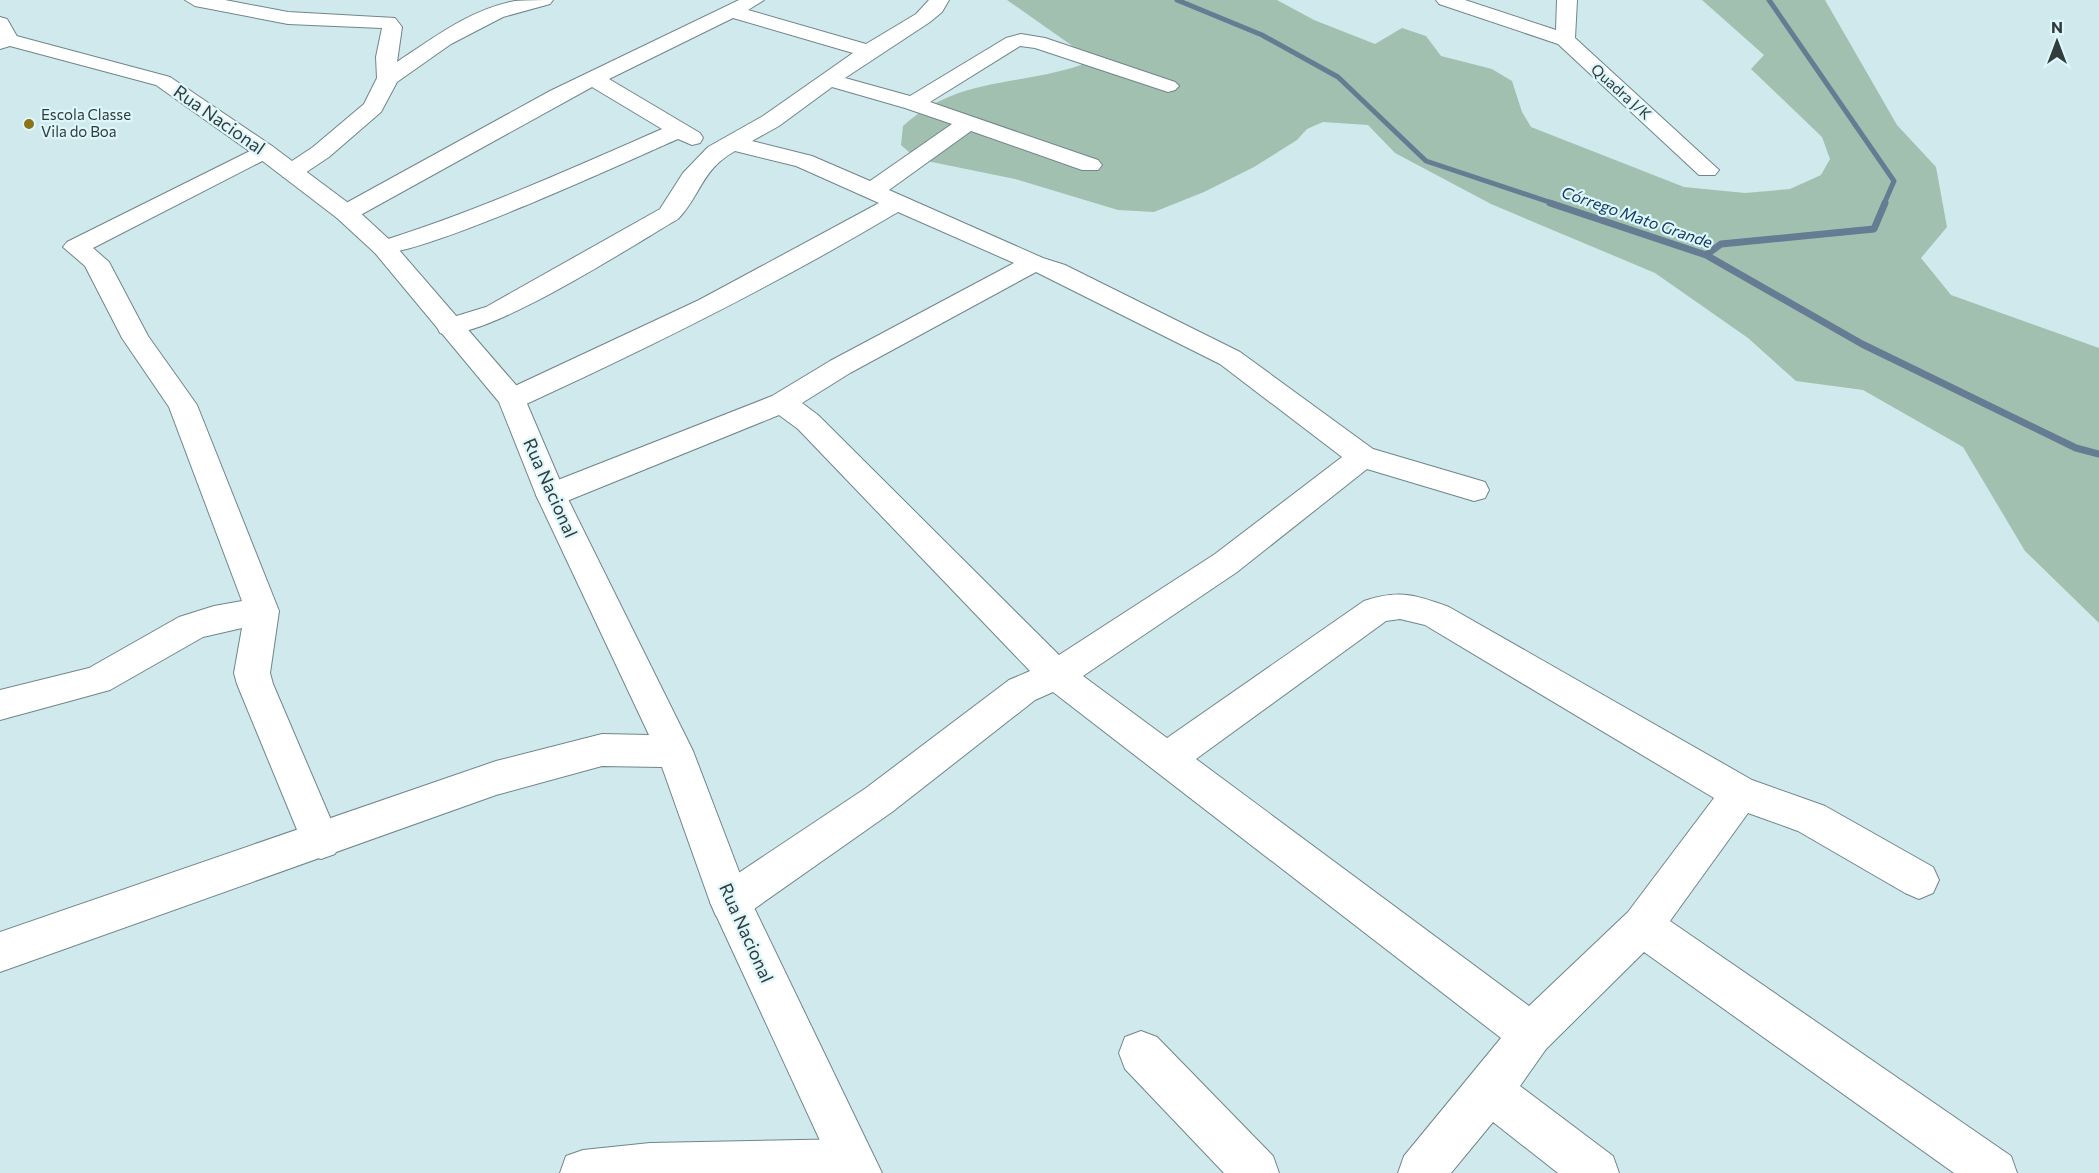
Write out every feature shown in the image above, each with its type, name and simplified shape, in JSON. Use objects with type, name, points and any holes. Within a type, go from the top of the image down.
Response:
[{"type":"street","points":[[195,0],[233,3],[288,18],[394,14],[386,57],[388,78]]},
{"type":"street","points":[[291,172],[355,125],[373,107],[388,78],[451,33],[475,19],[520,4],[543,0]]},
{"type":"street","points":[[346,213],[459,148],[754,0]]},
{"type":"street","points":[[450,327],[495,313],[669,214],[677,207],[692,178],[724,147],[771,122],[869,51],[923,18],[935,8],[939,0]]},
{"type":"street","points":[[1446,0],[1565,40],[1567,0]]},
{"type":"street","points":[[733,12],[869,51]]},
{"type":"street","name":"Rua Nacional","points":[[3,35],[163,81],[264,152],[346,213],[384,248],[512,399],[551,495],[675,751],[730,902],[856,1168]]},
{"type":"street","points":[[913,103],[1013,42],[1021,40],[1038,42],[1168,86]]},
{"type":"street","name":"Quadra J/K","points":[[1565,40],[1707,170]]},
{"type":"street","points":[[593,79],[679,130],[724,147],[804,161],[899,201],[1034,263],[1056,270],[1211,347],[1295,404],[1362,456],[1474,490]]},
{"type":"street","points":[[829,80],[913,103],[1090,165]]},
{"type":"street","points":[[873,190],[968,123]]},
{"type":"street","points":[[384,248],[423,236],[563,181],[679,130]]},
{"type":"street","points":[[264,152],[76,247],[96,262],[136,338],[183,405],[262,611],[252,673],[321,841]]},
{"type":"street","points":[[512,399],[665,328],[812,252],[899,201]]},
{"type":"street","points":[[551,495],[782,403],[840,367],[1034,263]]},
{"type":"street","points":[[782,403],[808,422],[1056,675],[1531,1034]]},
{"type":"street","points":[[730,902],[879,800],[1022,690],[1056,675],[1226,563],[1362,456]]},
{"type":"street","points":[[1167,759],[1376,610],[1393,604],[1407,605],[1437,616],[1740,793],[1811,818],[1919,880]]},
{"type":"street","points":[[0,705],[98,680],[191,627],[262,611]]},
{"type":"street","points":[[0,952],[496,778],[602,750],[675,751]]},
{"type":"street","points":[[1421,1173],[1490,1091],[1531,1034],[1642,926],[1740,793]]},
{"type":"street","points":[[1642,926],[1994,1173]]},
{"type":"street","points":[[1141,1053],[1256,1173]]},
{"type":"street","points":[[1490,1091],[1596,1173]]},
{"type":"street","points":[[583,1173],[650,1166],[856,1168]]},
{"type":"green space","points":[[1007,0],[1277,0],[1314,20],[1375,44],[1402,28],[1426,36],[1441,56],[1492,69],[1512,81],[1522,112],[1531,127],[1684,187],[1745,193],[1790,189],[1821,175],[1830,159],[1822,137],[1751,69],[1764,55],[1702,0],[1825,0],[1897,125],[1936,167],[1947,227],[1921,258],[1951,295],[2099,348],[2099,623],[2025,551],[1963,447],[1863,390],[1796,381],[1748,338],[1655,273],[1491,204],[1395,153],[1368,125],[1323,122],[1307,129],[1297,140],[1254,167],[1204,192],[1154,212],[1118,210],[1015,179],[917,159],[901,145],[903,126],[924,110],[945,98],[967,91],[1081,65],[1081,52]]},
{"type":"waterway","name":"Córrego Mato Grande","points":[[1177,0],[1262,35],[1338,77],[1426,161],[1555,204]]},
{"type":"waterway","points":[[1769,0],[1894,181],[1884,204]]},
{"type":"waterway","name":"Córrego Mato Grande","points":[[1550,203],[1706,255]]},
{"type":"waterway","points":[[1706,255],[1721,244],[1874,229],[1885,203]]},
{"type":"waterway","name":"Córrego Mato Grande","points":[[1706,255],[1862,344],[2076,448],[2099,454]]},
{"type":"place","name":"Escola Classe Vila do Boa","points":[[29,124]]}]
